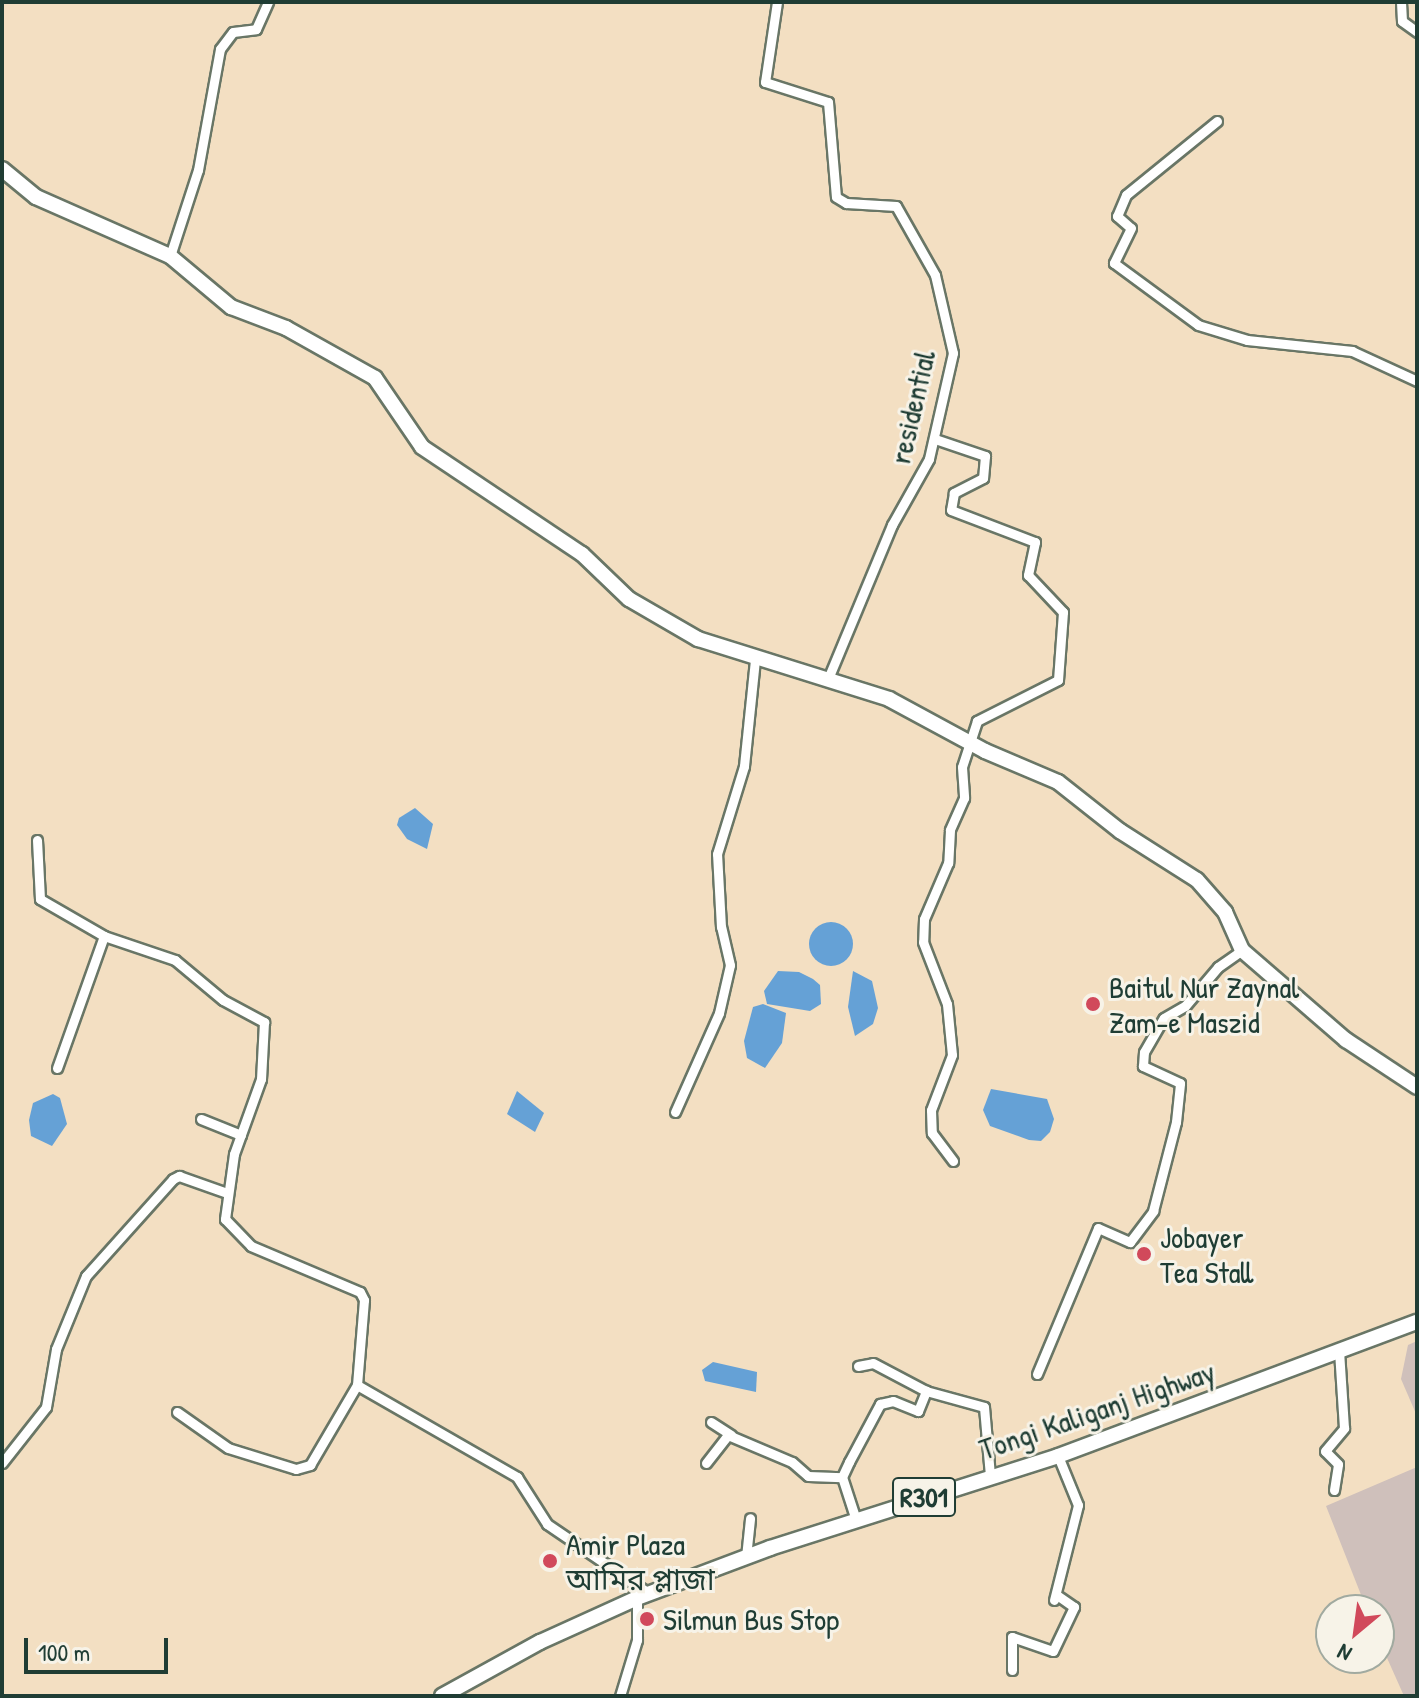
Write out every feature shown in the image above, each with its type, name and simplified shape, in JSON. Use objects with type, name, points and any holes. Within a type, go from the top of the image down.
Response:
[{"type":"street","points":[[170,256],[198,170],[220,49],[233,32],[256,29],[268,2]]},
{"type":"street","name":"residential","points":[[777,2],[765,82],[828,102],[836,197],[846,203],[896,206],[935,275],[953,353],[935,439],[921,479],[892,525],[829,676]]},
{"type":"street","points":[[1401,2],[1402,21],[1417,32]]},
{"type":"street","points":[[1217,121],[1126,195],[1116,216],[1131,228],[1114,263],[1198,325],[1247,340],[1352,351],[1417,381]]},
{"type":"street","points":[[2,169],[36,197],[170,256],[231,307],[286,328],[375,378],[422,447],[582,554],[629,599],[698,639],[755,660],[829,676],[889,699],[971,743],[1058,782],[1120,831],[1197,880],[1225,912],[1242,950],[1346,1040],[1417,1087]]},
{"type":"street","points":[[935,439],[985,456],[983,478],[954,493],[951,510],[1035,542],[1028,575],[1063,612],[1058,680],[991,710],[977,721],[962,767],[962,808],[950,830],[948,863],[924,919],[923,942],[947,1004],[952,1055],[931,1110],[932,1133],[953,1161]]},
{"type":"street","points":[[675,1112],[719,1013],[730,965],[721,927],[717,854],[744,766],[755,660]]},
{"type":"street","points":[[37,840],[36,896],[104,936],[175,960],[223,1000],[264,1022],[261,1079],[241,1135],[227,1193],[225,1219],[251,1246],[360,1292],[364,1300],[357,1385],[310,1465],[296,1469],[228,1448],[177,1412]]},
{"type":"street","points":[[57,1068],[104,936]]},
{"type":"street","points":[[1037,1374],[1098,1228],[1130,1242],[1153,1211],[1176,1122],[1180,1083],[1143,1066],[1144,1052],[1164,1018],[1185,1006],[1218,967],[1242,950]]},
{"type":"street","points":[[201,1119],[241,1135]]},
{"type":"street","points":[[2,1463],[46,1407],[56,1349],[86,1276],[173,1179],[179,1176],[227,1193]]},
{"type":"street","name":"Tongi Kaliganj Highway","points":[[442,1696],[540,1642],[644,1596],[746,1557],[990,1475],[1058,1456],[1417,1322]]},
{"type":"street","points":[[1334,1490],[1338,1464],[1325,1451],[1344,1428],[1339,1351]]},
{"type":"street","points":[[858,1366],[873,1363],[926,1391],[984,1407],[990,1475]]},
{"type":"street","points":[[357,1385],[517,1477],[547,1524],[644,1596],[637,1640],[620,1696]]},
{"type":"street","points":[[856,1520],[842,1477],[880,1404],[893,1401],[918,1411],[926,1391]]},
{"type":"street","points":[[711,1422],[792,1462],[808,1476],[842,1477]]},
{"type":"street","points":[[706,1463],[724,1436],[735,1435]]},
{"type":"street","points":[[1012,1670],[1012,1637],[1053,1651],[1074,1607],[1056,1598],[1078,1505],[1058,1456]]},
{"type":"street","points":[[746,1557],[750,1518]]},
{"type":"shaded area","points":[[1417,1341],[1417,1416],[1401,1379],[1408,1345]]},
{"type":"shaded area","points":[[1417,1467],[1417,1696],[1404,1696],[1394,1674],[1395,1594],[1361,1594],[1326,1506]]},
{"type":"water","points":[[415,808],[433,824],[427,849],[407,839],[397,825],[399,818]]},
{"type":"water","points":[[831,922],[846,929],[853,944],[846,959],[831,966],[816,959],[809,944],[816,929]]},
{"type":"water","points":[[778,971],[799,972],[813,979],[820,985],[821,1004],[810,1011],[767,1004],[764,991]]},
{"type":"water","points":[[853,971],[872,981],[878,1008],[873,1024],[855,1036],[848,1007]]},
{"type":"water","points":[[763,1004],[786,1013],[782,1043],[765,1068],[747,1058],[744,1041],[753,1007]]},
{"type":"water","points":[[991,1089],[1047,1099],[1054,1119],[1050,1132],[1041,1141],[1029,1140],[990,1126],[983,1110]]},
{"type":"water","points":[[517,1091],[544,1113],[535,1132],[507,1114]]},
{"type":"water","points":[[53,1094],[60,1098],[67,1124],[52,1146],[31,1136],[29,1120],[33,1103]]},
{"type":"water","points":[[713,1362],[757,1372],[756,1392],[705,1381],[702,1370]]},
{"type":"place","name":"Baitul Nur Zaynal Zam-e Maszid","points":[[1093,1004]]},
{"type":"place","name":"Jobayer Tea Stall","points":[[1144,1254]]},
{"type":"place","name":"Amir Plaza আমির প্লাজা","points":[[550,1561]]},
{"type":"place","name":"Silmun Bus Stop","points":[[647,1619]]}]
